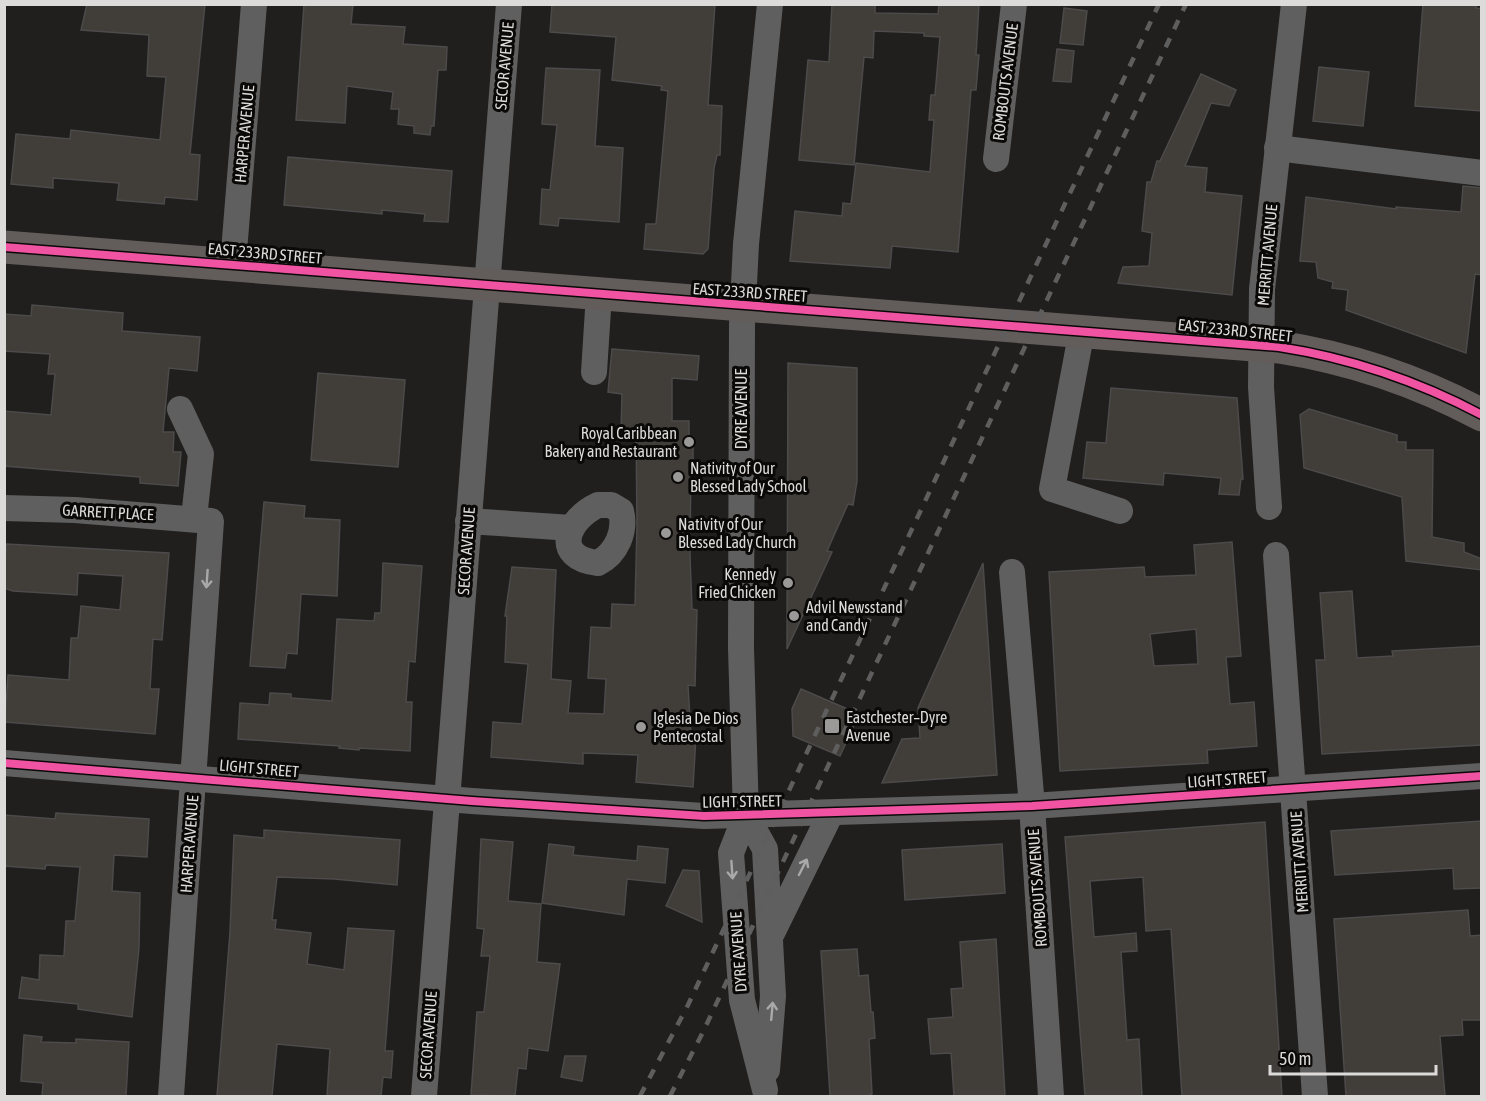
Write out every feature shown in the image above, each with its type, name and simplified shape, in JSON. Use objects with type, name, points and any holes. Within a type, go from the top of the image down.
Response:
[{"type":"main road","name":"EAST 233RD STREET","points":[[4,247],[1261,345],[1323,354],[1361,365],[1429,390],[1482,415]]},
{"type":"street","name":"HARPER AVENUE","points":[[233,264],[254,4]]},
{"type":"street","name":"SECOR AVENUE","points":[[424,1096],[509,4]]},
{"type":"street","name":"DYRE AVENUE","points":[[765,1093],[742,1000],[731,853],[746,815],[741,648],[743,305],[770,4]]},
{"type":"street","name":"ROMBOUTS AVENUE","points":[[996,159],[1014,4]]},
{"type":"street","name":"MERRITT AVENUE","points":[[1269,507],[1261,345],[1262,290],[1294,4]]},
{"type":"street","points":[[1278,148],[1482,173]]},
{"type":"street","points":[[594,372],[599,294]]},
{"type":"street","points":[[1082,330],[1052,489],[1120,511]]},
{"type":"street","name":"HARPER AVENUE","points":[[171,1096],[193,777],[202,520],[201,454],[180,410]]},
{"type":"street","name":"GARRETT PLACE","points":[[4,508],[75,510],[202,520]]},
{"type":"street","points":[[468,521],[572,528]]},
{"type":"street","name":"MERRITT AVENUE","points":[[1276,555],[1295,787],[1315,1096]]},
{"type":"street","name":"ROMBOUTS AVENUE","points":[[1012,572],[1032,806],[1051,1096]]},
{"type":"street","name":"LIGHT STREET","points":[[4,763],[446,797],[472,801],[704,816],[1032,806],[1482,776]]},
{"type":"street","points":[[769,939],[786,899],[831,813]]},
{"type":"street","name":"DYRE AVENUE","points":[[746,815],[765,849],[773,996],[765,1093]]},
{"type":"building","points":[[87,4],[205,4],[190,154],[200,155],[197,200],[165,197],[164,204],[117,200],[119,183],[53,178],[53,188],[11,184],[16,134],[70,139],[71,130],[160,140],[166,77],[147,76],[149,35],[81,30]]},
{"type":"building","points":[[304,4],[353,4],[351,24],[405,27],[403,44],[447,47],[446,70],[438,70],[434,126],[431,126],[430,135],[414,133],[414,126],[398,124],[399,109],[391,109],[393,92],[347,86],[345,123],[296,120]]},
{"type":"building","points":[[552,4],[715,4],[708,105],[722,106],[720,155],[717,155],[714,168],[708,249],[703,254],[644,249],[646,224],[656,224],[668,91],[661,90],[662,86],[612,80],[616,37],[550,32]]},
{"type":"building","points":[[832,4],[875,4],[875,13],[938,14],[939,4],[979,4],[976,55],[979,55],[976,90],[971,90],[958,252],[892,246],[890,268],[790,261],[795,211],[842,216],[843,203],[851,204],[856,163],[930,172],[934,120],[929,120],[931,95],[935,95],[940,37],[924,36],[924,33],[874,31],[873,58],[864,57],[854,165],[799,160],[808,60],[829,62]]},
{"type":"building","points":[[1423,4],[1477,4],[1476,8],[1482,9],[1482,111],[1415,106]]},
{"type":"building","points":[[1064,8],[1087,11],[1083,45],[1060,43]]},
{"type":"building","points":[[1057,49],[1074,51],[1071,82],[1053,81]]},
{"type":"building","points":[[1319,67],[1369,72],[1363,126],[1313,121]]},
{"type":"building","points":[[546,68],[600,70],[595,146],[623,148],[619,222],[559,218],[558,226],[540,224],[542,189],[550,190],[557,125],[542,124]]},
{"type":"building","points":[[1201,74],[1236,90],[1229,106],[1211,103],[1185,166],[1207,168],[1205,192],[1242,196],[1232,295],[1118,283],[1123,267],[1149,266],[1152,233],[1142,231],[1147,182],[1151,182],[1157,161],[1160,161]]},
{"type":"building","points":[[288,157],[452,171],[448,222],[424,221],[425,214],[382,210],[382,214],[284,205]]},
{"type":"building","points":[[1463,186],[1482,188],[1482,275],[1475,274],[1466,353],[1346,310],[1348,290],[1332,288],[1333,282],[1318,278],[1316,262],[1300,261],[1306,197],[1396,209],[1396,207],[1461,212]]},
{"type":"building","points":[[32,305],[123,313],[122,331],[200,337],[197,371],[169,368],[163,432],[174,432],[173,452],[181,452],[178,486],[140,483],[140,477],[4,466],[4,411],[51,415],[55,374],[48,374],[50,354],[4,351],[4,314],[31,316]]},
{"type":"building","points":[[612,349],[699,356],[697,380],[672,378],[672,421],[689,421],[689,437],[693,437],[690,555],[692,609],[697,610],[695,686],[688,685],[691,736],[696,736],[693,787],[636,782],[638,755],[583,753],[583,764],[491,757],[493,722],[522,724],[528,664],[505,662],[507,616],[505,616],[512,567],[556,570],[551,679],[571,681],[568,713],[604,714],[606,679],[588,678],[591,627],[611,628],[612,604],[635,605],[637,526],[636,431],[621,431],[622,394],[608,392]]},
{"type":"building","points":[[788,363],[857,368],[857,481],[853,505],[848,504],[827,551],[832,552],[787,649]]},
{"type":"building","points":[[318,373],[405,380],[398,467],[311,460]]},
{"type":"building","points":[[1111,388],[1237,398],[1243,479],[1241,479],[1239,495],[1219,494],[1221,478],[1164,473],[1163,485],[1083,478],[1087,442],[1106,443]]},
{"type":"building","points":[[1309,409],[1397,435],[1397,442],[1406,442],[1406,450],[1433,450],[1432,537],[1464,543],[1464,552],[1482,559],[1482,570],[1406,561],[1402,497],[1304,468],[1300,415]]},
{"type":"building","points":[[264,502],[305,506],[304,518],[340,520],[337,596],[301,594],[297,654],[287,653],[285,668],[250,666]]},
{"type":"building","points":[[1232,542],[1241,656],[1226,657],[1230,704],[1254,702],[1257,746],[1207,750],[1208,763],[1060,771],[1049,572],[1144,567],[1145,577],[1196,575],[1194,545]],"holes":[[[1196,629],[1198,664],[1154,666],[1150,634]]]},
{"type":"building","points":[[6,544],[169,553],[162,640],[153,639],[150,689],[159,689],[155,734],[5,722],[8,675],[69,680],[71,638],[78,638],[81,606],[120,610],[123,576],[78,573],[77,595],[13,591],[4,588]]},
{"type":"building","points":[[383,563],[422,566],[415,662],[409,661],[406,702],[412,702],[410,751],[359,748],[359,750],[339,748],[340,746],[238,739],[240,703],[269,705],[270,693],[291,694],[291,698],[332,701],[337,619],[374,621],[375,613],[381,613]]},
{"type":"building","points":[[983,563],[997,775],[882,783],[902,739],[920,738],[918,708]]},
{"type":"building","points":[[1352,591],[1357,658],[1393,656],[1392,651],[1482,646],[1482,745],[1322,754],[1316,660],[1325,660],[1320,593]]},
{"type":"building","points":[[801,689],[859,714],[840,756],[793,736],[792,709]]},
{"type":"building","points":[[56,813],[149,819],[147,857],[114,855],[112,891],[140,893],[139,948],[132,1017],[78,1009],[78,1004],[19,998],[22,977],[39,980],[40,955],[64,956],[66,921],[75,921],[80,867],[46,865],[45,869],[4,866],[4,815],[55,819]]},
{"type":"building","points":[[1482,821],[1482,888],[1454,889],[1453,868],[1335,875],[1331,831]]},
{"type":"building","points":[[1265,822],[1282,1096],[1182,1096],[1171,929],[1146,931],[1143,877],[1090,881],[1094,937],[1136,933],[1137,951],[1121,952],[1127,1040],[1139,1039],[1142,1096],[1085,1096],[1065,837]]},
{"type":"building","points":[[264,830],[400,840],[397,885],[277,877],[272,920],[276,920],[275,929],[311,933],[307,964],[344,970],[348,928],[394,931],[385,1051],[393,1051],[391,1078],[383,1077],[381,1096],[327,1096],[330,1049],[277,1044],[272,1096],[217,1096],[230,932],[234,835],[264,838]]},
{"type":"building","points":[[481,839],[513,842],[508,901],[541,904],[537,962],[560,964],[548,1051],[528,1048],[526,1069],[518,1068],[515,1096],[471,1095],[477,1012],[484,1012],[490,956],[481,956],[484,929],[477,928]]},
{"type":"building","points":[[549,844],[574,847],[573,855],[637,861],[638,846],[668,849],[665,883],[627,879],[624,915],[542,903]]},
{"type":"building","points":[[1002,844],[1005,893],[905,900],[902,850]]},
{"type":"building","points":[[683,870],[699,871],[702,922],[666,906]]},
{"type":"building","points":[[1468,910],[1470,936],[1482,935],[1482,1020],[1462,1020],[1463,1035],[1440,1036],[1445,1096],[1346,1096],[1334,919]]},
{"type":"building","points":[[996,939],[1005,1096],[954,1096],[951,1053],[931,1054],[928,1019],[953,1017],[951,989],[963,988],[960,942]]},
{"type":"building","points":[[857,949],[859,976],[868,975],[871,1012],[873,1012],[875,1038],[869,1039],[872,1094],[830,1096],[821,951]]},
{"type":"building","points":[[24,1035],[42,1037],[41,1042],[76,1043],[76,1039],[129,1042],[126,1096],[42,1096],[43,1083],[21,1081]]},
{"type":"building","points":[[565,1056],[586,1056],[582,1081],[561,1077]]},
{"type":"railway","points":[[640,1096],[688,1005],[1159,4]]},
{"type":"railway","points":[[670,1096],[703,1032],[1186,4]]},
{"type":"cycle path","points":[[4,247],[1279,347],[1332,357],[1383,372],[1482,415]]},
{"type":"cycle path","points":[[4,763],[472,801],[704,816],[1032,806],[1482,776]]},
{"type":"place","name":"Royal Caribbean Bakery and Restaurant","points":[[689,442]]},
{"type":"place","name":"Nativity of Our Blessed Lady School","points":[[678,477]]},
{"type":"place","name":"Nativity of Our Blessed Lady Church","points":[[666,533]]},
{"type":"place","name":"Kennedy Fried Chicken","points":[[788,583]]},
{"type":"place","name":"Advil Newsstand and Candy","points":[[794,616]]},
{"type":"place","name":"Eastchester–Dyre Avenue","points":[[832,726]]},
{"type":"place","name":"Iglesia De Dios Pentecostal","points":[[641,727]]}]
